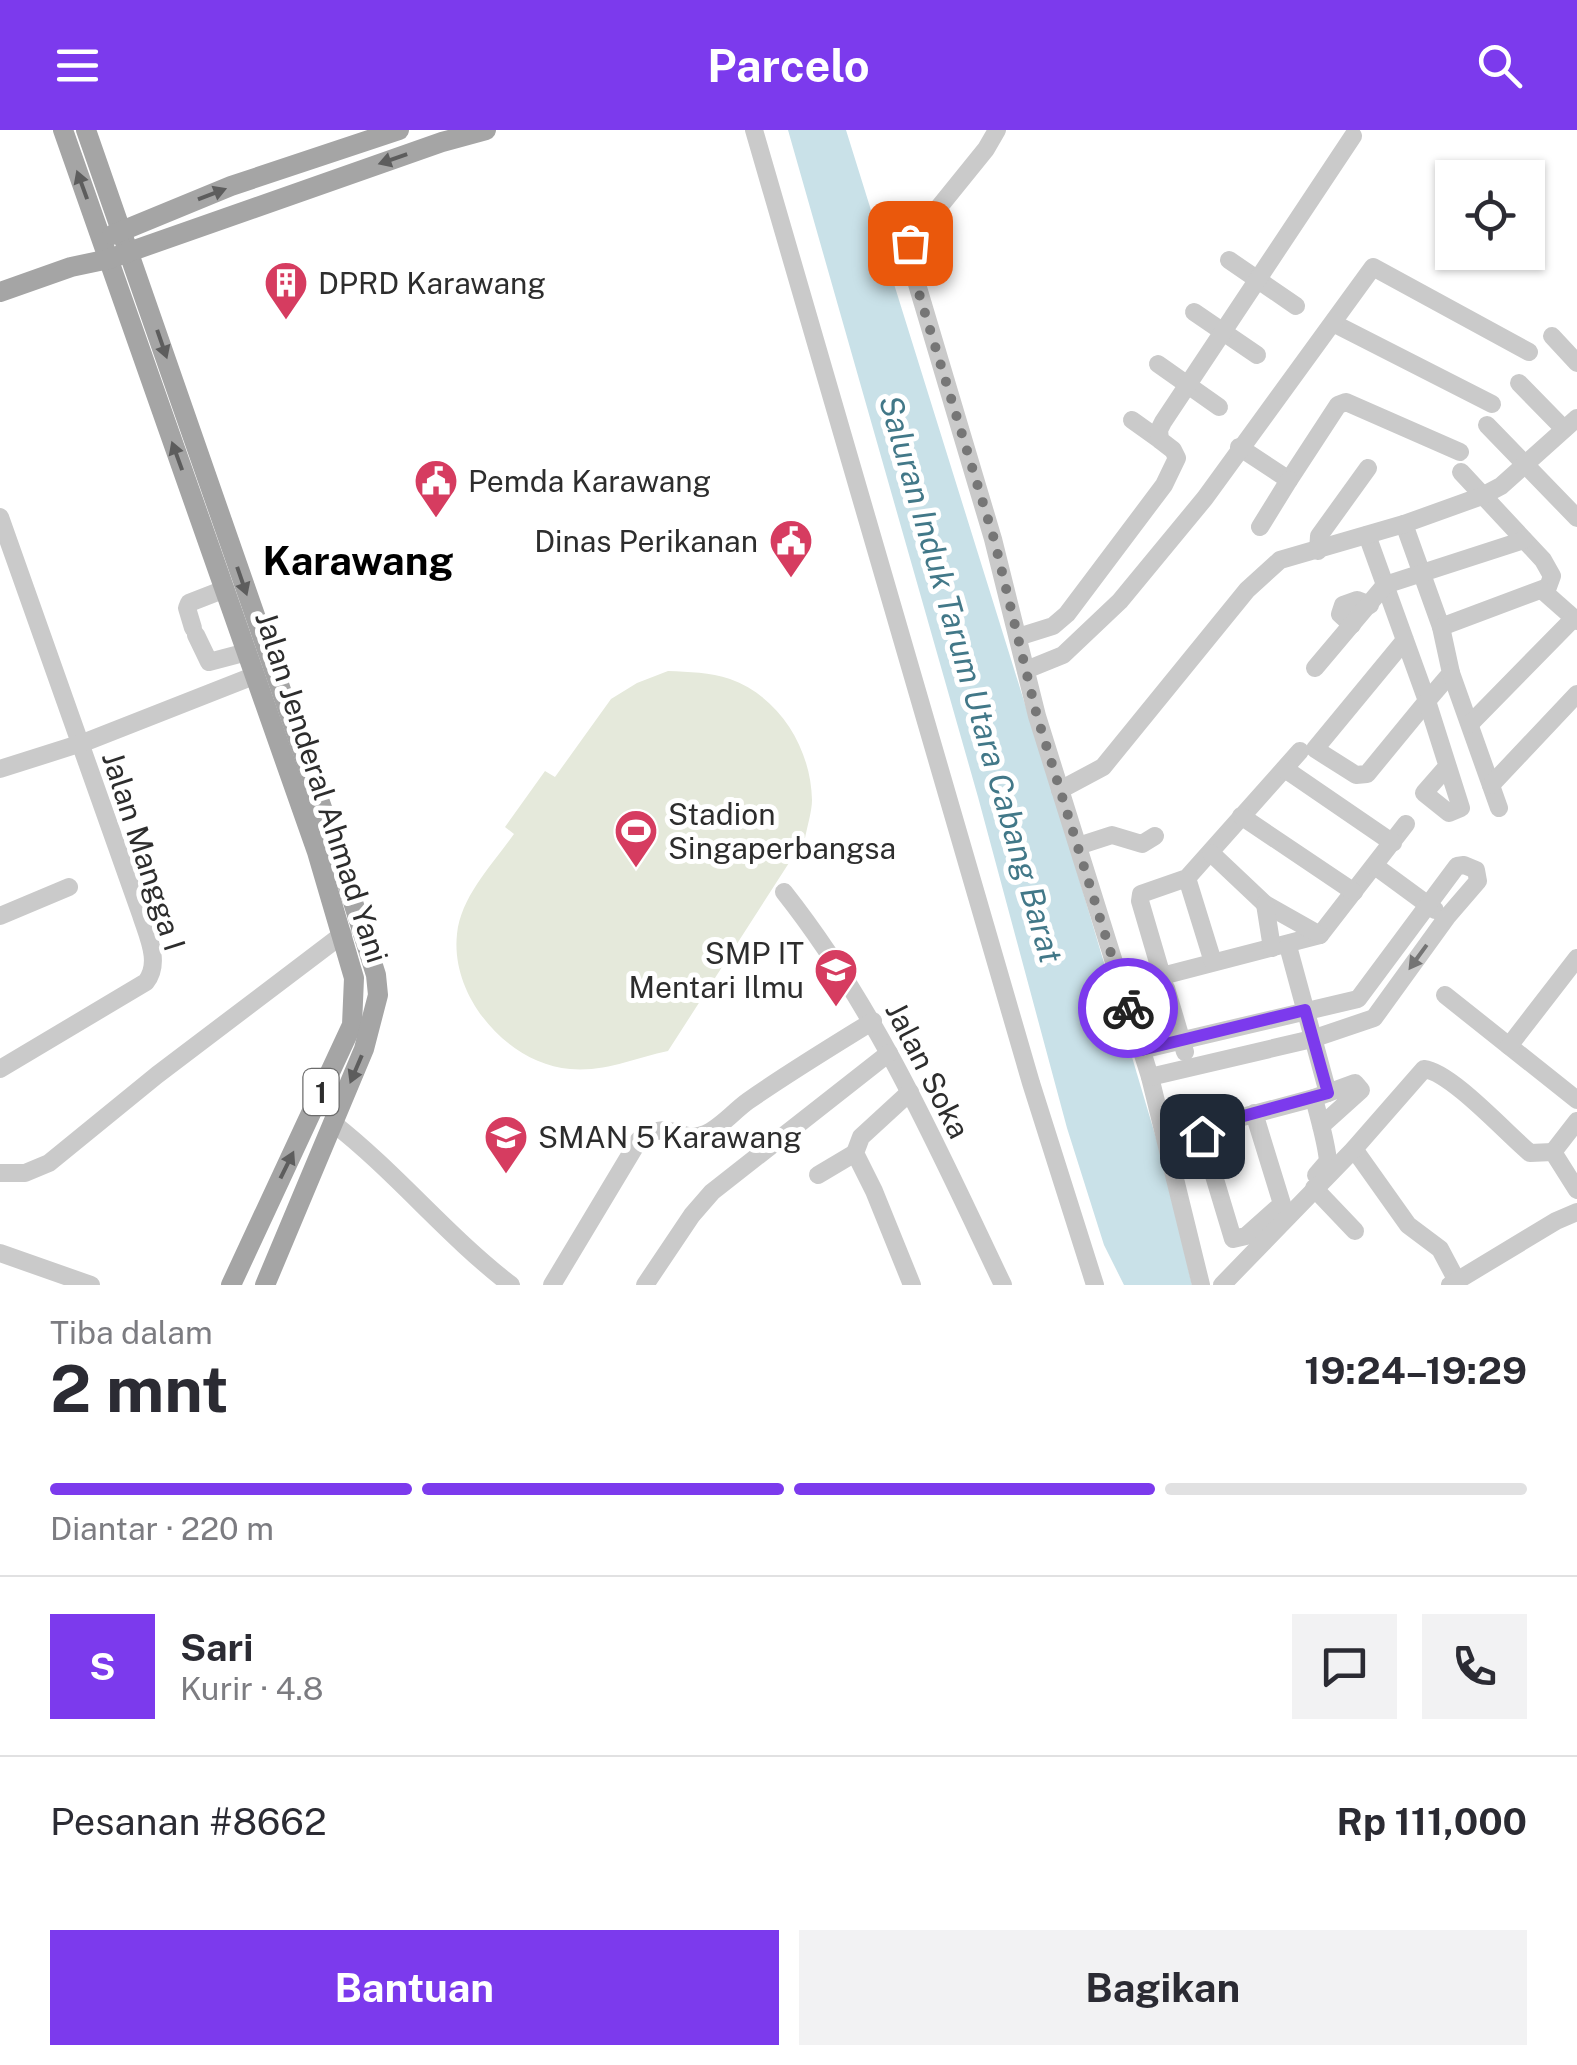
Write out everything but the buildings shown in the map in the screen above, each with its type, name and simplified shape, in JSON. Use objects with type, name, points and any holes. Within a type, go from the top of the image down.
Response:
[{"type":"main road","name":"Jalan Jenderal Ahmad Yani","points":[[63,130],[111,243],[220,543],[226,589],[336,848],[376,976],[378,995],[372,1026],[265,1285]]},
{"type":"main road","name":"Jalan Jenderal Ahmad Yani","points":[[86,130],[111,243]]},
{"type":"main road","points":[[0,292],[71,267],[111,243],[282,169],[399,130]]},
{"type":"main road","points":[[111,243],[131,252],[486,130]]},
{"type":"main road","points":[[282,169],[294,194]]},
{"type":"main road","name":"Jalan Jenderal Ahmad Yani","points":[[131,252],[248,636],[256,675],[343,934],[354,978],[352,1025],[231,1285]]},
{"type":"main road","points":[[262,1216],[289,1231]]},
{"type":"street","points":[[754,130],[1020,1046],[1095,1285]]},
{"type":"street","points":[[997,130],[910,243],[908,254],[994,539],[1060,790],[1150,1077],[1201,1285]]},
{"type":"street","points":[[1160,440],[1159,430],[1353,136]]},
{"type":"street","points":[[1229,260],[1296,306]]},
{"type":"street","points":[[1026,670],[1064,655],[1120,602],[1184,524],[1365,276],[1376,267],[1530,352]]},
{"type":"street","points":[[1194,312],[1257,354]]},
{"type":"street","points":[[1332,323],[1492,404]]},
{"type":"street","points":[[1552,336],[1577,363]]},
{"type":"street","points":[[1158,364],[1219,407]]},
{"type":"street","points":[[1060,790],[1103,767],[1247,590],[1280,560],[1404,524],[1482,496],[1500,486],[1570,424],[1520,383]]},
{"type":"street","points":[[1260,527],[1342,402],[1460,452]]},
{"type":"street","points":[[1018,637],[1054,626],[1066,614],[1164,485],[1177,458],[1174,450],[1132,420]]},
{"type":"street","points":[[1487,425],[1577,518]]},
{"type":"street","points":[[1239,447],[1289,480]]},
{"type":"street","points":[[1318,551],[1319,536],[1368,468]]},
{"type":"street","points":[[1441,627],[1543,591],[1552,582],[1550,569],[1461,472]]},
{"type":"street","points":[[0,516],[80,744]]},
{"type":"street","points":[[1404,524],[1499,808]]},
{"type":"street","points":[[1367,535],[1460,808],[1449,814],[1424,793],[1445,769]]},
{"type":"street","points":[[1314,668],[1352,625],[1340,614],[1344,605],[1357,600],[1370,605],[1385,585],[1524,540]]},
{"type":"street","points":[[226,589],[189,603],[194,632],[209,662],[248,636]]},
{"type":"street","points":[[1470,724],[1576,620],[1543,591]]},
{"type":"street","points":[[1404,640],[1315,749],[1356,775],[1367,774],[1452,672]]},
{"type":"street","points":[[0,769],[80,744],[256,675]]},
{"type":"street","points":[[1491,785],[1577,694]]},
{"type":"street","name":"Jalan Mangga I","points":[[0,1069],[123,998],[154,972],[141,915],[80,744]]},
{"type":"street","points":[[1300,751],[1186,878],[1142,894],[1140,901],[1162,976],[1320,935],[1406,824]]},
{"type":"street","points":[[1285,769],[1392,843]]},
{"type":"street","points":[[1242,816],[1354,892]]},
{"type":"street","points":[[1078,846],[1112,835],[1142,844],[1155,836]]},
{"type":"street","points":[[1211,854],[1264,904],[1320,935]]},
{"type":"street","points":[[1374,866],[1427,906],[1447,916]]},
{"type":"street","points":[[1141,1050],[1358,999],[1457,866],[1476,870],[1478,881],[1447,916],[1374,1018],[1312,1038],[1150,1077]]},
{"type":"street","points":[[1186,878],[1213,962]]},
{"type":"street","points":[[2,911],[69,887]]},
{"type":"street","name":"Jalan Soka","points":[[784,892],[816,932],[873,1020],[1003,1285]]},
{"type":"street","points":[[1264,904],[1312,1038],[1321,1096],[1321,1126],[1328,1161],[1246,1236],[1239,1240],[1230,1236],[1202,1136],[1207,1126],[1321,1096],[1355,1083],[1361,1090],[1321,1126]]},
{"type":"street","points":[[0,1173],[25,1173],[49,1164],[343,934]]},
{"type":"street","points":[[1509,1046],[1577,958]]},
{"type":"street","points":[[1166,988],[1190,1066]]},
{"type":"street","points":[[1445,995],[1577,1100]]},
{"type":"street","points":[[552,1285],[639,1140],[664,1128],[694,1136],[706,1134],[748,1101],[873,1020]]},
{"type":"street","points":[[645,1285],[712,1192],[889,1053]]},
{"type":"street","points":[[1222,1285],[1354,1148],[1424,1068],[1430,1068],[1462,1092],[1530,1154],[1553,1152],[1577,1120]]},
{"type":"street","points":[[818,1175],[855,1153],[860,1137],[910,1092]]},
{"type":"street","points":[[1254,1113],[1282,1204]]},
{"type":"street","points":[[334,1122],[470,1252],[511,1285]]},
{"type":"street","points":[[1354,1148],[1408,1225],[1440,1249],[1453,1283],[1556,1220],[1577,1212]]},
{"type":"street","points":[[1553,1152],[1577,1190]]},
{"type":"street","points":[[855,1153],[912,1285]]},
{"type":"street","points":[[1314,1188],[1355,1230]]},
{"type":"street","points":[[0,1254],[91,1285]]},
{"type":"shaded area","name":"Stadion Singaperbangsa","points":[[668,671],[730,679],[764,698],[778,712],[806,762],[812,804],[805,838],[668,1051],[596,1068],[570,1069],[547,1064],[505,1041],[473,1003],[457,958],[460,920],[479,881],[514,834],[505,827],[545,771],[555,777],[611,699]]},
{"type":"water","name":"Saluran Induk Tarum Utara Cabang Barat","points":[[788,130],[846,130],[1072,855],[1167,1175],[1192,1285],[1124,1285],[1104,1245],[1067,1128],[978,797]]},
{"type":"way so far","points":[[910,243],[910,264],[994,539],[1037,716],[1128,1008]]},
{"type":"place","name":"DPRD Karawang","points":[[286,321]]},
{"type":"place","name":"Pemda Karawang","points":[[436,519]]},
{"type":"place","name":"Dinas Perikanan","points":[[791,579]]},
{"type":"place","name":"Stadion Singaperbangsa","points":[[636,869]]},
{"type":"place","name":"SMP IT Mentari Ilmu","points":[[836,1008]]},
{"type":"place","name":"SMAN 5 Karawang","points":[[506,1175]]},
{"type":"district","name":"Karawang","points":[[358,560]]},
{"type":"route","points":[[1128,1008],[1141,1050],[1305,1010],[1328,1093],[1207,1126],[1202,1136]]}]
